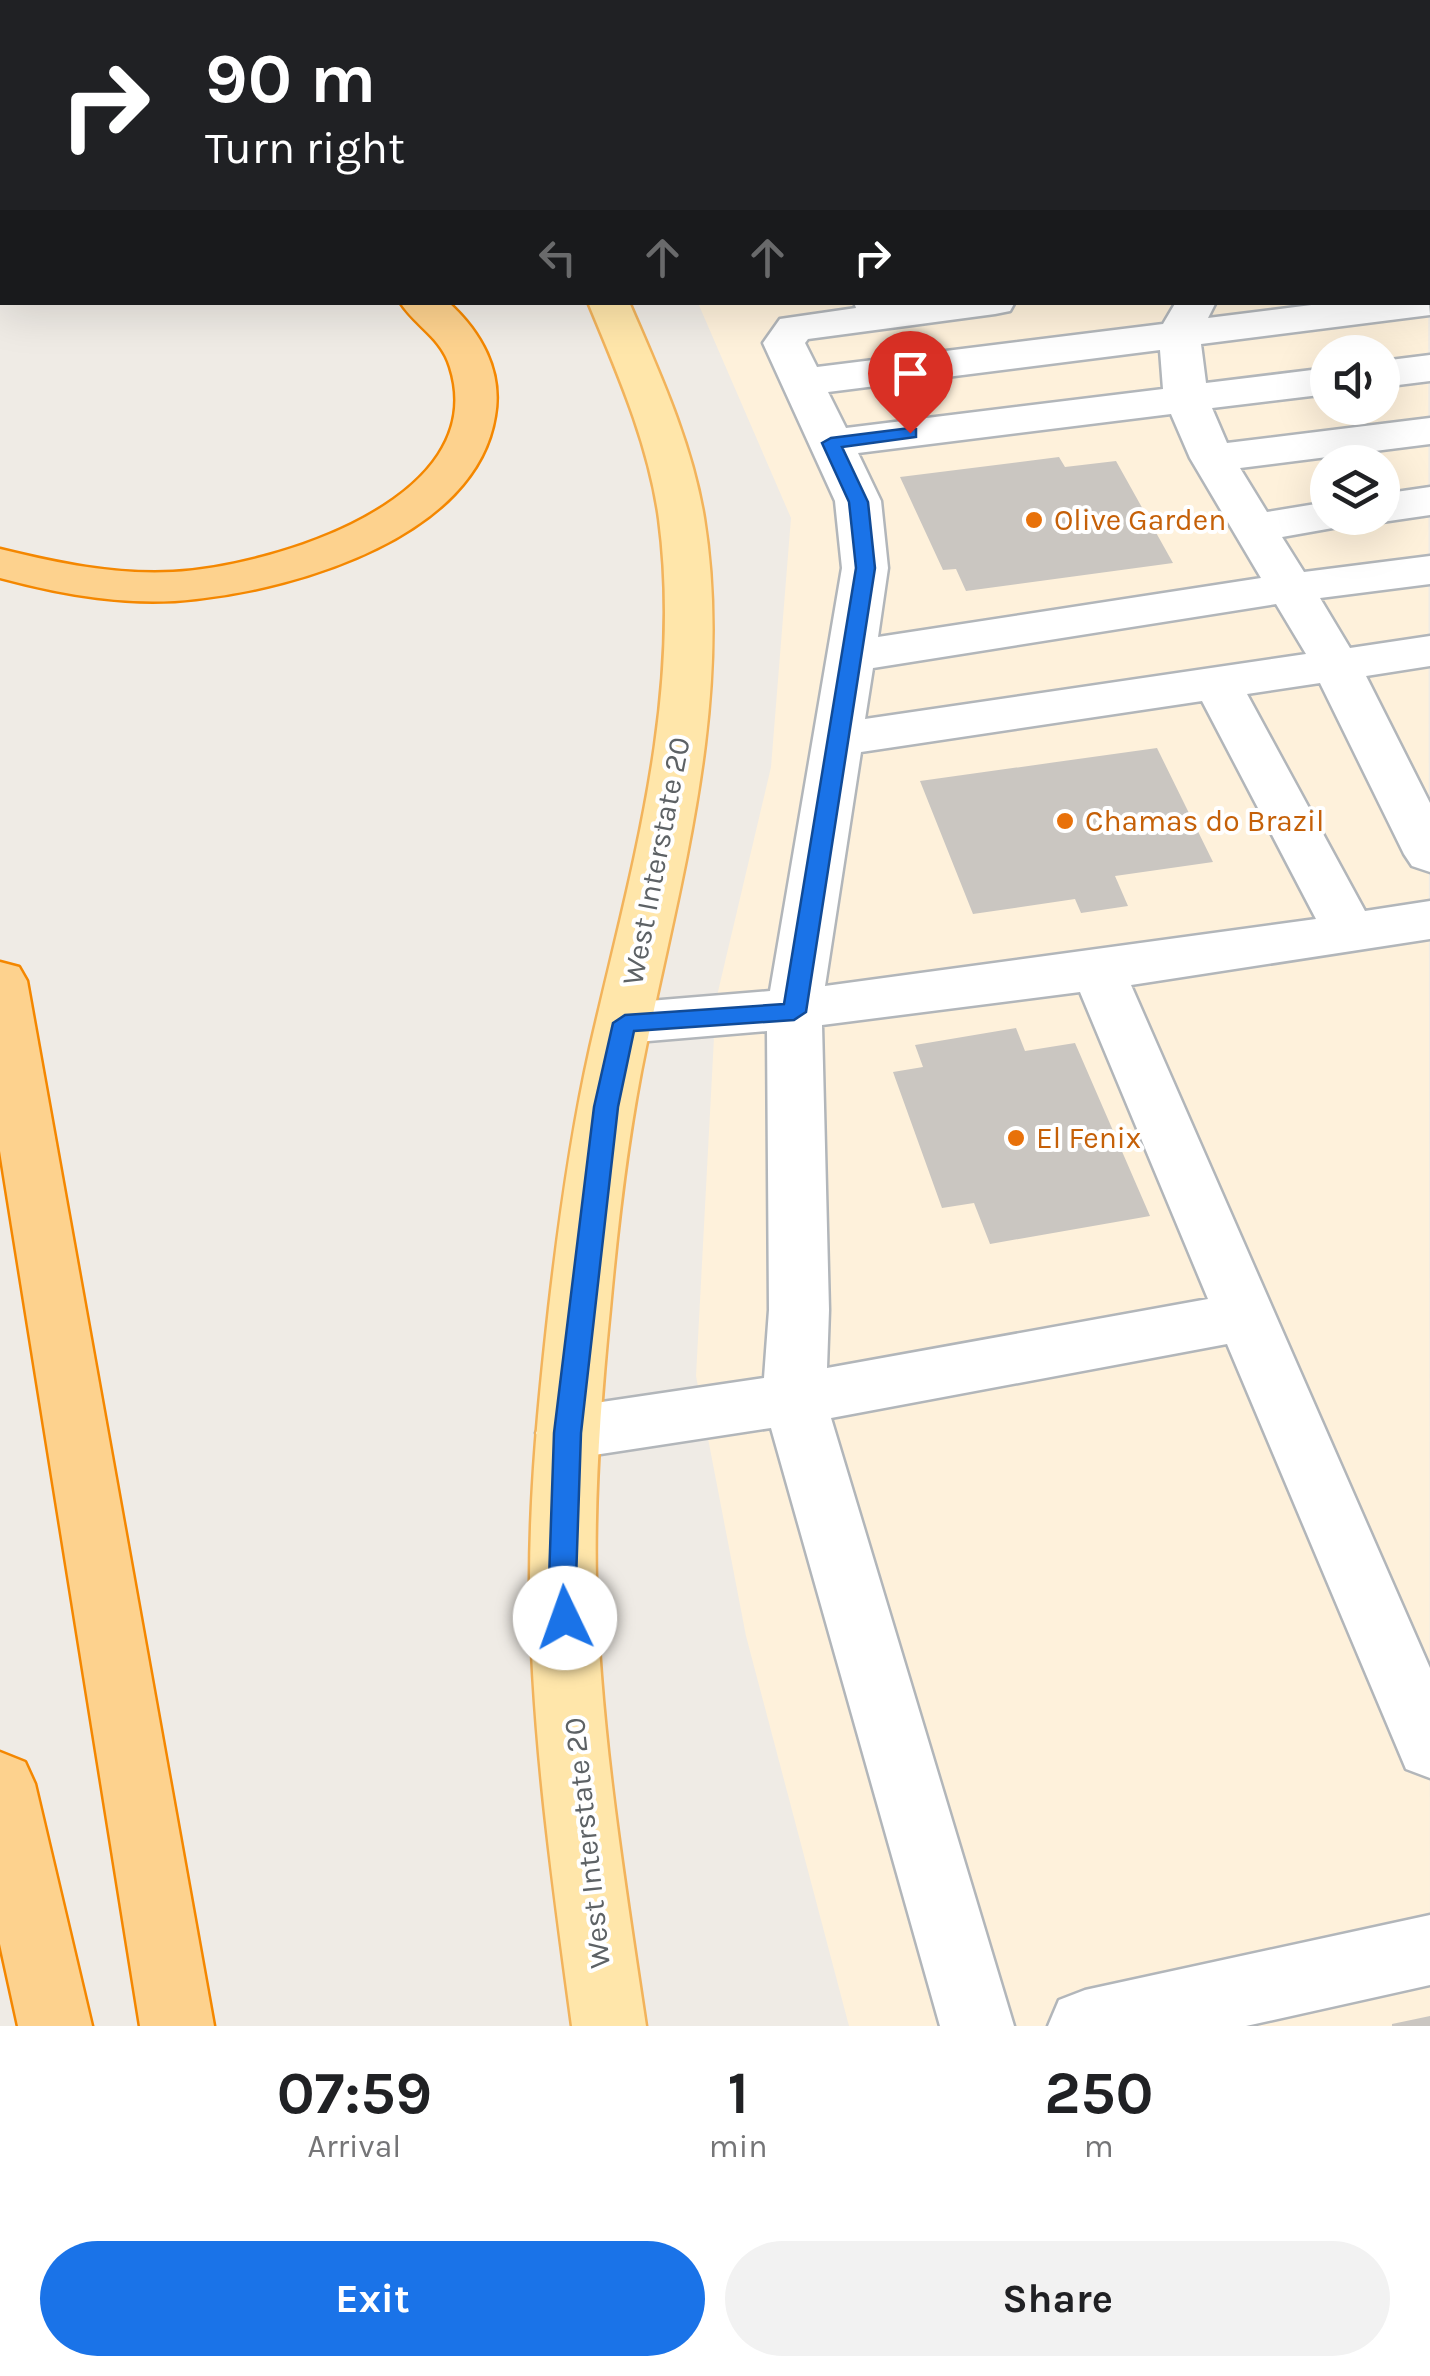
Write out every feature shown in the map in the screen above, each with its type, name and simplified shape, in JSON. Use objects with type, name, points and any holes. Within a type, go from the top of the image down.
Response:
[{"type":"highway","points":[[0,564],[39,575],[120,586],[194,585],[259,575],[326,554],[416,506],[448,475],[478,418],[477,379],[462,342],[423,305]]},
{"type":"highway","points":[[0,981],[177,2026]]},
{"type":"highway","points":[[0,1784],[54,2026]]},
{"type":"main road","name":"West Interstate 20","points":[[609,305],[634,361],[674,478],[686,576],[686,697],[664,854],[606,1107],[568,1433],[562,1580],[583,1846],[609,2026]]},
{"type":"lane","points":[[950,305],[877,310],[794,328],[784,344],[858,502],[865,568],[794,1012],[800,1310],[794,1399],[977,2026]]},
{"type":"lane","points":[[802,382],[1188,318],[1398,305]]},
{"type":"lane","points":[[1188,318],[1186,399],[1212,458],[1335,663],[1430,854]]},
{"type":"lane","points":[[1400,372],[1430,368]]},
{"type":"lane","points":[[831,443],[1310,382]]},
{"type":"lane","points":[[1212,458],[1430,431]]},
{"type":"lane","points":[[1400,506],[1430,502]]},
{"type":"lane","points":[[1252,528],[1310,519]]},
{"type":"lane","points":[[850,656],[1430,570]]},
{"type":"lane","points":[[836,740],[1430,651]]},
{"type":"lane","points":[[1216,681],[1350,932]]},
{"type":"lane","points":[[625,1023],[794,1012],[1430,920]]},
{"type":"lane","points":[[1098,971],[1430,1747]]},
{"type":"lane","points":[[568,1433],[794,1399],[1246,1316]]},
{"type":"lane","points":[[1086,2026],[1430,1950]]},
{"type":"shaded area","points":[[699,305],[1428,305],[1430,2026],[849,2026],[746,1636],[696,1376],[716,1000],[771,767],[791,518]]},
{"type":"building","name":"Olive Garden","points":[[1059,457],[1065,467],[1116,461],[1173,563],[966,591],[956,569],[943,570],[900,477]]},
{"type":"building","name":"Chamas do Brazil","points":[[1157,748],[1213,862],[1115,876],[1128,906],[1081,913],[1075,899],[973,914],[920,781]]},
{"type":"building","name":"El Fenix","points":[[1016,1028],[1025,1051],[1075,1043],[1150,1216],[990,1244],[974,1203],[942,1208],[893,1072],[923,1067],[915,1045]]},
{"type":"building","points":[[1430,2016],[1430,2026],[1392,2026],[1392,2024]]},
{"type":"place","name":"Olive Garden","points":[[1034,520]]},
{"type":"place","name":"Chamas do Brazil","points":[[1065,821]]},
{"type":"place","name":"El Fenix","points":[[1016,1138]]},
{"type":"route","points":[[565,1618],[562,1580],[568,1433],[606,1107],[625,1023],[794,1012],[865,568],[858,502],[831,443],[910,433]]}]
